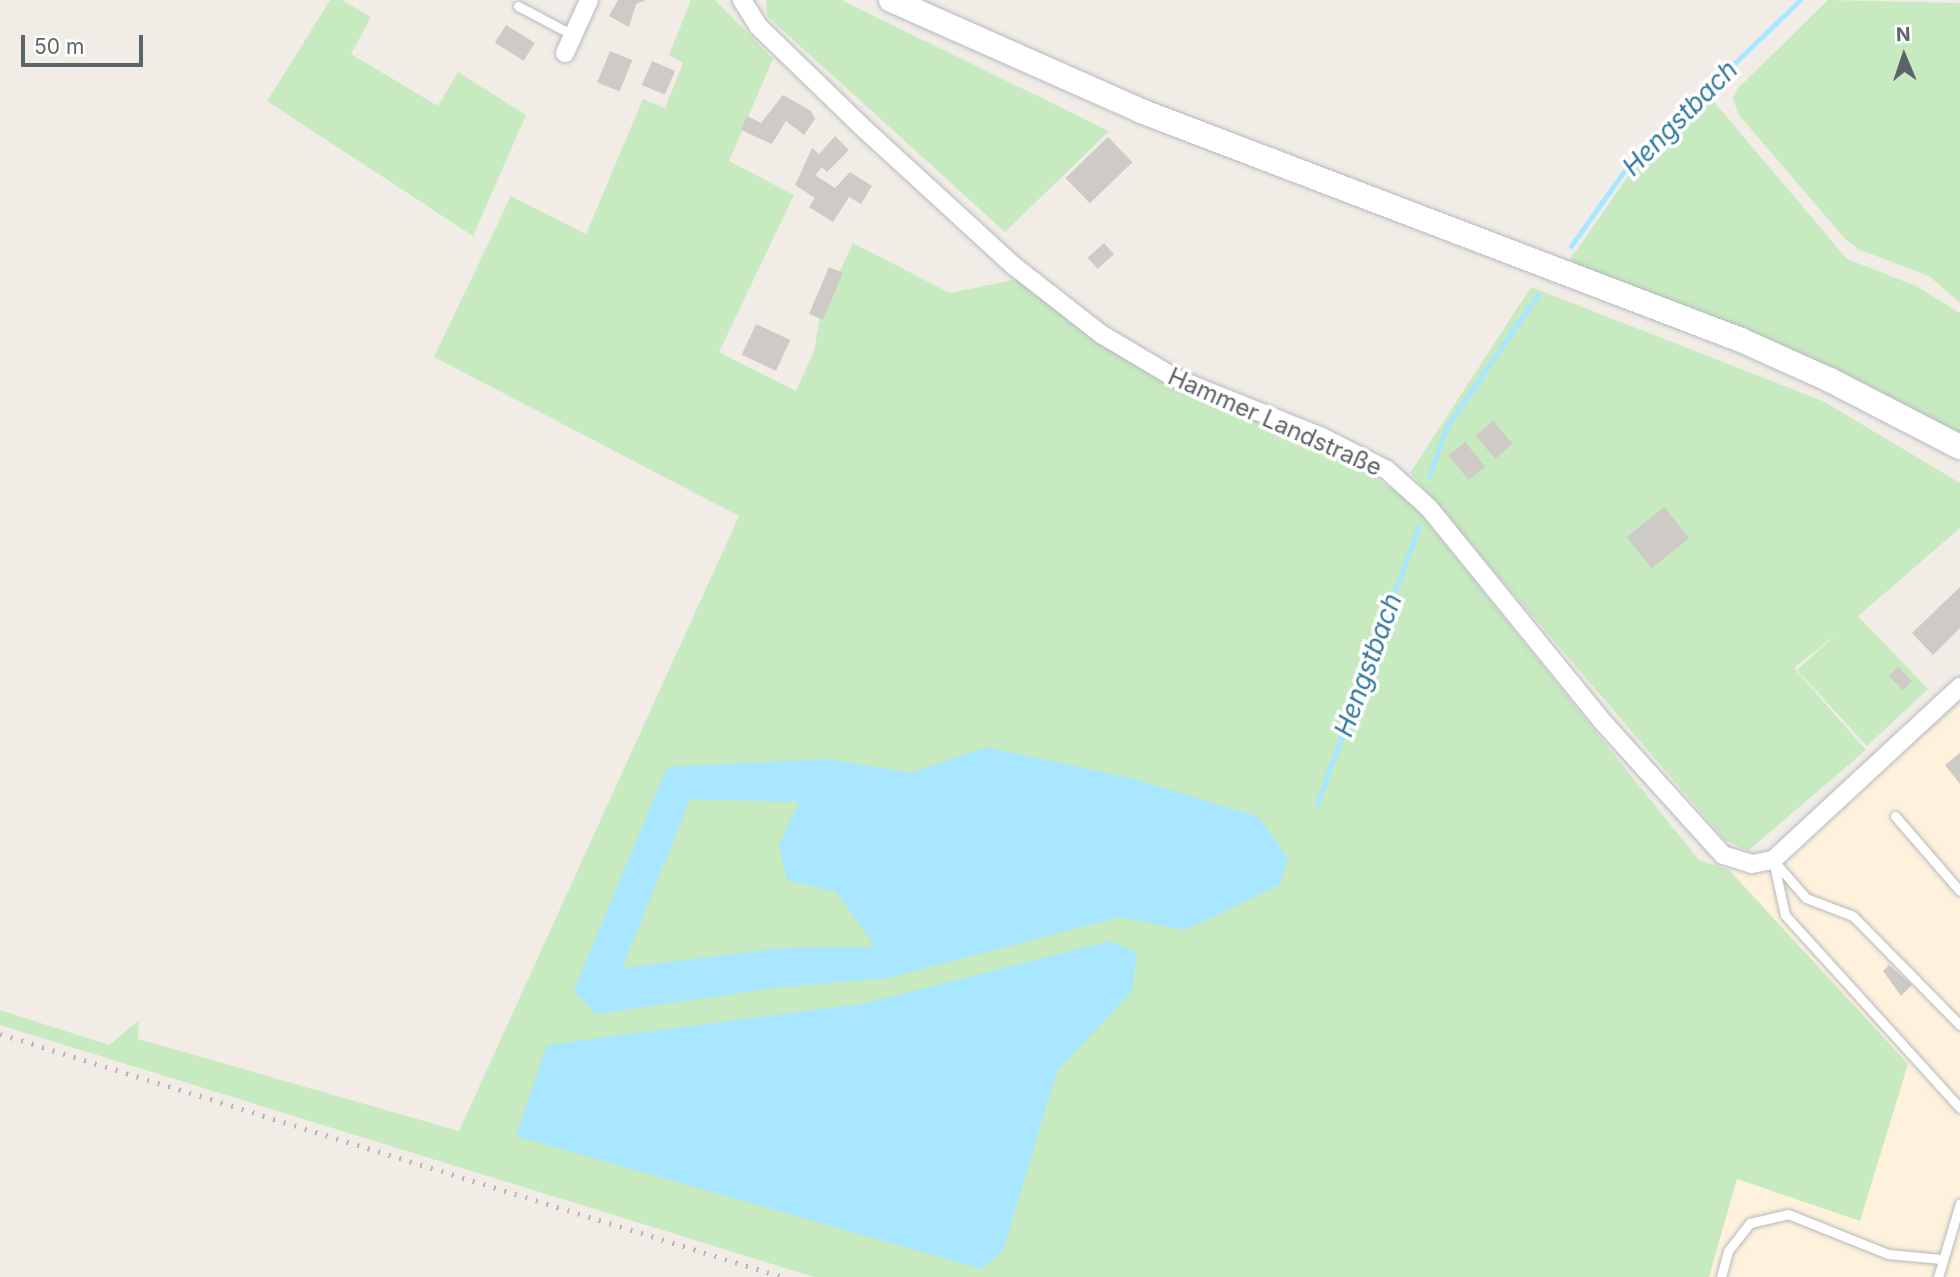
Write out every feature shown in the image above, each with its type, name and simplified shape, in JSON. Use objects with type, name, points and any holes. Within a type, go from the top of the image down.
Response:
[{"type":"main road","points":[[891,0],[1141,111],[1741,341],[1830,380],[1960,447]]},
{"type":"street","points":[[565,53],[589,0]]},
{"type":"street","name":"Hammer Landstraße","points":[[742,0],[758,26],[871,134],[1014,267],[1101,334],[1175,379],[1322,437],[1387,470],[1429,508],[1601,720],[1723,855],[1752,864],[1773,860]]},
{"type":"street","points":[[1773,860],[1960,687]]},
{"type":"lane","points":[[518,6],[573,35]]},
{"type":"lane","points":[[1895,816],[1960,891]]},
{"type":"lane","points":[[1773,860],[1806,898],[1853,916],[1960,1025]]},
{"type":"lane","points":[[1773,860],[1785,915],[1960,1108]]},
{"type":"lane","points":[[1938,1277],[1941,1259],[1960,1203]]},
{"type":"lane","points":[[1721,1277],[1728,1251],[1750,1223],[1788,1214],[1888,1254],[1941,1259]]},
{"type":"shaded area","points":[[1960,706],[1960,1277],[1709,1277],[1736,1179],[1908,1065],[1729,870],[1760,872]]},
{"type":"green space","points":[[330,0],[342,0],[371,17],[351,54],[438,106],[458,72],[526,115],[473,236],[267,101]]},
{"type":"green space","points":[[691,0],[715,0],[773,59],[729,161],[794,195],[719,352],[796,391],[814,351],[821,311],[853,243],[950,293],[1021,278],[1058,309],[1355,464],[1411,502],[1699,860],[1729,870],[1908,1064],[1860,1221],[1737,1179],[1709,1277],[814,1277],[0,1025],[0,1010],[109,1045],[139,1020],[138,1039],[459,1131],[739,516],[434,357],[511,196],[586,234],[643,99],[665,108],[683,63],[669,55]]},
{"type":"green space","points":[[766,0],[841,0],[1109,131],[1005,232],[767,16]]},
{"type":"green space","points":[[1828,0],[1960,3],[1960,303],[1929,276],[1858,249],[1845,239],[1738,114],[1733,98],[1738,88]]},
{"type":"green space","points":[[1709,96],[1847,259],[1916,286],[1960,313],[1960,433],[1729,324],[1569,261],[1633,169]]},
{"type":"green space","points":[[1531,287],[1823,401],[1960,483],[1960,528],[1858,616],[1928,689],[1867,746],[1797,670],[1838,633],[1794,668],[1866,750],[1748,851],[1724,839],[1410,473]]},
{"type":"water","points":[[986,747],[1134,779],[1259,817],[1288,858],[1279,885],[1185,930],[1119,917],[888,978],[782,987],[595,1014],[574,990],[667,767],[827,759],[911,773]],"holes":[[[690,799],[799,802],[779,845],[787,880],[836,892],[876,947],[783,948],[622,968]]]},
{"type":"water","points":[[1110,941],[1137,953],[1132,991],[1057,1071],[1003,1250],[982,1269],[516,1136],[547,1045],[867,1003]]},
{"type":"building","points":[[618,0],[646,0],[636,4],[629,27],[609,16]]},
{"type":"building","points":[[506,25],[535,43],[524,61],[495,43]]},
{"type":"building","points":[[610,51],[632,60],[620,92],[597,83]]},
{"type":"building","points":[[652,61],[675,71],[665,95],[642,85]]},
{"type":"building","points":[[783,95],[811,111],[815,119],[804,135],[786,121],[772,144],[741,130],[747,116],[761,123]]},
{"type":"building","points":[[835,136],[849,150],[827,172],[822,167],[815,175],[835,188],[850,172],[872,186],[861,204],[849,197],[833,222],[809,207],[815,198],[795,185],[812,148],[819,154]]},
{"type":"building","points":[[1108,137],[1132,162],[1090,203],[1066,178]]},
{"type":"building","points":[[1104,243],[1114,254],[1098,269],[1088,258]]},
{"type":"building","points":[[829,267],[843,273],[823,320],[809,314]]},
{"type":"building","points":[[756,324],[790,340],[776,371],[742,355]]},
{"type":"building","points":[[1493,421],[1513,444],[1495,459],[1476,436]]},
{"type":"building","points":[[1465,442],[1485,467],[1469,480],[1449,455]]},
{"type":"building","points":[[1664,507],[1689,538],[1652,568],[1627,537]]},
{"type":"building","points":[[1960,587],[1960,628],[1933,655],[1912,633]]},
{"type":"building","points":[[1898,667],[1912,681],[1903,690],[1889,676]]},
{"type":"building","points":[[1960,753],[1960,784],[1945,765]]},
{"type":"building","points":[[1889,965],[1912,985],[1901,996],[1883,971]]},
{"type":"waterway","name":"Hengstbach","points":[[1571,246],[1627,167],[1800,0]]},
{"type":"waterway","name":"Hengstbach","points":[[1429,476],[1447,426],[1538,294]]},
{"type":"waterway","name":"Hengstbach","points":[[1317,804],[1419,526]]},
{"type":"railway","points":[[0,1034],[783,1277]]}]
